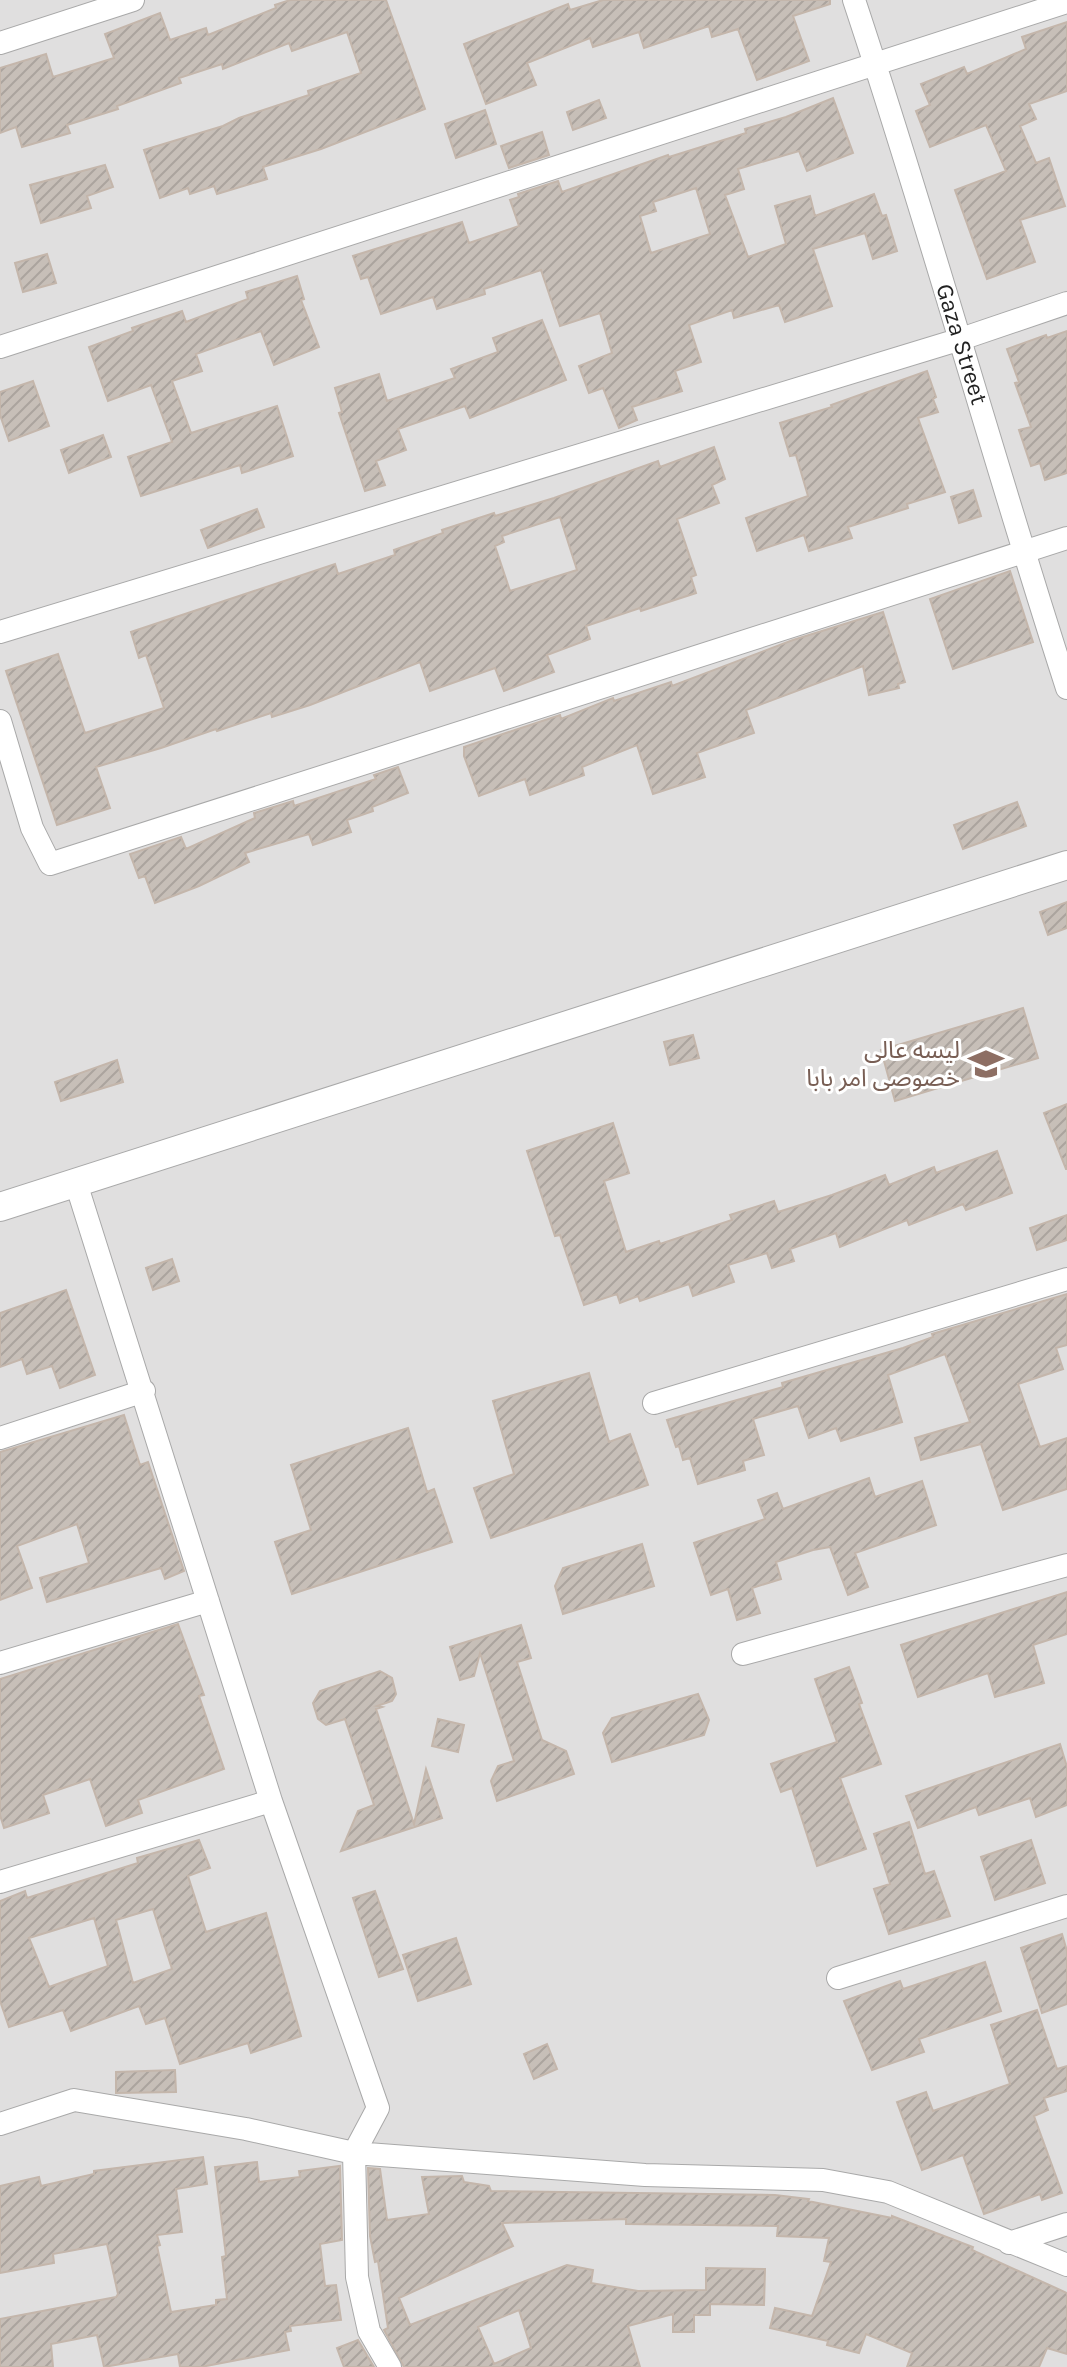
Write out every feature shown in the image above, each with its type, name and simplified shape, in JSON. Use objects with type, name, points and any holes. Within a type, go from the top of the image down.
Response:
[{"type":"street","points":[[0,43],[133,0]]},
{"type":"street","name":"Gaza Street","points":[[854,0],[961,339],[1023,554],[1067,688]]},
{"type":"street","points":[[0,347],[1067,2]]},
{"type":"street","points":[[0,632],[961,339],[1067,303]]},
{"type":"street","points":[[0,721],[32,828],[50,864],[1067,538]]},
{"type":"street","points":[[0,1207],[1067,865]]},
{"type":"street","points":[[76,1183],[271,1801],[378,2108],[354,2153],[357,2277],[369,2331],[390,2367]]},
{"type":"street","points":[[654,1403],[1067,1279]]},
{"type":"street","points":[[0,1438],[144,1391]]},
{"type":"street","points":[[743,1654],[1067,1565]]},
{"type":"street","points":[[0,1663],[208,1601]]},
{"type":"street","points":[[0,1882],[271,1801]]},
{"type":"street","points":[[838,1978],[1067,1906]]},
{"type":"street","points":[[0,2124],[74,2100],[246,2129],[354,2153],[645,2175],[823,2180],[888,2192],[1067,2265]]},
{"type":"street","points":[[1009,2243],[1067,2224]]},
{"type":"shaded area","points":[[0,0],[1067,0],[1067,2367],[0,2367]]},
{"type":"building","points":[[290,0],[386,0],[425,109],[321,149],[263,167],[267,179],[217,194],[214,186],[190,194],[188,188],[160,198],[144,150],[223,126],[361,73],[347,32],[292,51],[289,43],[223,69],[222,64],[179,78],[181,83],[117,106],[118,109],[67,125],[70,133],[22,147],[16,127],[0,133],[0,68],[46,54],[53,77],[114,58],[105,34],[160,13],[170,40],[206,28],[208,35]]},
{"type":"building","points":[[603,0],[830,0],[830,4],[793,16],[809,61],[757,80],[738,29],[712,37],[709,26],[644,48],[639,32],[593,47],[590,38],[527,63],[536,85],[486,104],[464,44],[568,4],[570,10]]},
{"type":"building","points":[[1067,22],[1067,91],[1029,104],[1036,119],[1020,126],[1036,163],[1049,158],[1065,206],[1020,220],[1035,262],[987,279],[955,190],[1006,171],[986,125],[930,147],[916,111],[930,105],[921,84],[964,67],[967,74],[1026,49],[1022,37]]},
{"type":"building","points":[[833,98],[853,153],[807,171],[799,151],[738,169],[744,189],[725,195],[748,257],[786,244],[775,206],[810,196],[815,216],[874,194],[882,216],[886,215],[897,251],[873,259],[865,233],[813,249],[832,306],[785,322],[779,305],[734,318],[732,310],[689,325],[701,362],[675,371],[682,391],[632,407],[637,420],[619,428],[603,388],[589,393],[579,366],[612,353],[600,313],[560,326],[541,270],[484,289],[485,294],[437,309],[433,297],[381,314],[368,277],[361,279],[353,256],[462,222],[469,243],[519,226],[510,200],[519,197],[518,194],[558,181],[562,192],[668,155],[746,133],[745,129]],"holes":[[[696,188],[710,234],[651,253],[640,216],[656,211],[653,202]]]},
{"type":"building","points":[[599,100],[606,118],[573,130],[567,112]]},
{"type":"building","points":[[485,110],[496,144],[456,158],[445,124]]},
{"type":"building","points":[[542,132],[549,155],[509,168],[501,146]]},
{"type":"building","points":[[105,165],[113,187],[87,196],[91,208],[41,223],[30,185]]},
{"type":"building","points":[[47,254],[56,283],[23,292],[15,263]]},
{"type":"building","points":[[297,276],[304,299],[301,300],[319,347],[274,365],[261,331],[196,354],[202,371],[172,381],[191,433],[277,406],[293,456],[242,473],[240,465],[141,496],[128,457],[172,442],[151,385],[108,401],[89,347],[182,311],[186,322],[248,299],[246,292]]},
{"type":"building","points":[[542,320],[566,380],[470,418],[465,406],[398,429],[406,450],[376,461],[385,485],[365,491],[339,413],[342,412],[335,388],[379,374],[387,401],[455,378],[451,369],[498,352],[493,338]]},
{"type":"building","points":[[1067,331],[1067,473],[1045,480],[1040,463],[1031,466],[1019,430],[1031,427],[1007,349]]},
{"type":"building","points":[[927,371],[938,412],[918,418],[945,492],[907,504],[908,508],[848,527],[852,538],[809,551],[804,535],[757,551],[746,518],[808,496],[796,455],[790,456],[780,423]]},
{"type":"building","points":[[33,381],[49,426],[9,441],[0,415],[0,392]]},
{"type":"building","points":[[103,435],[111,457],[69,473],[61,450]]},
{"type":"building","points":[[714,447],[725,479],[712,485],[719,503],[677,519],[696,575],[691,577],[696,593],[586,626],[590,639],[547,655],[554,672],[504,691],[495,668],[430,691],[420,662],[310,705],[272,717],[271,713],[96,767],[110,808],[57,825],[6,671],[58,654],[85,733],[164,708],[146,655],[139,658],[131,632],[335,564],[338,574],[395,555],[394,550],[443,533],[442,530],[554,498],[658,461],[660,467]],"holes":[[[560,517],[577,570],[510,591],[495,546],[504,542],[502,536]]]},
{"type":"building","points":[[973,490],[981,516],[959,523],[951,497]]},
{"type":"building","points":[[257,509],[264,527],[208,548],[201,530]]},
{"type":"building","points":[[1010,571],[1033,642],[953,669],[930,599]]},
{"type":"building","points":[[883,612],[905,682],[898,684],[899,688],[869,695],[863,666],[746,710],[754,733],[697,753],[705,777],[653,794],[637,745],[582,767],[584,775],[530,795],[525,779],[479,796],[464,756],[464,747],[560,715],[561,719],[613,698],[614,701],[671,682],[672,686],[793,640]]},
{"type":"building","points":[[398,767],[408,793],[347,820],[351,832],[313,845],[309,834],[245,853],[249,862],[155,903],[145,876],[139,878],[130,854],[181,837],[186,849],[255,818],[254,813],[293,801],[294,806],[376,779],[374,775]]},
{"type":"building","points":[[1017,802],[1026,826],[963,849],[954,825]]},
{"type":"building","points":[[1067,902],[1067,928],[1048,935],[1040,912]]},
{"type":"building","points":[[1023,1008],[1038,1058],[895,1101],[881,1050]]},
{"type":"building","points":[[693,1035],[699,1058],[670,1065],[664,1042]]},
{"type":"building","points":[[117,1060],[123,1082],[61,1101],[55,1082]]},
{"type":"building","points":[[1067,1104],[1067,1169],[1066,1169],[1044,1113]]},
{"type":"building","points":[[613,1123],[629,1173],[604,1181],[626,1252],[732,1220],[730,1215],[774,1201],[778,1212],[885,1175],[889,1185],[934,1167],[936,1173],[997,1151],[1012,1193],[966,1210],[963,1204],[909,1225],[907,1220],[840,1247],[836,1233],[790,1249],[794,1261],[772,1268],[767,1253],[728,1265],[734,1282],[693,1296],[689,1284],[640,1301],[638,1296],[620,1303],[617,1294],[584,1305],[560,1235],[555,1236],[527,1151]]},
{"type":"building","points":[[1067,1215],[1067,1240],[1037,1250],[1030,1228]]},
{"type":"building","points":[[172,1259],[179,1281],[153,1290],[146,1268]]},
{"type":"building","points":[[66,1290],[95,1375],[60,1388],[52,1366],[27,1374],[22,1359],[0,1367],[0,1313]]},
{"type":"building","points":[[1067,1294],[1067,1345],[1056,1348],[1063,1369],[1018,1384],[1040,1447],[1067,1438],[1067,1489],[1003,1510],[981,1444],[921,1460],[915,1438],[970,1422],[945,1354],[888,1375],[902,1422],[841,1441],[836,1428],[809,1438],[798,1406],[753,1419],[764,1455],[743,1461],[745,1470],[698,1484],[690,1458],[683,1460],[679,1446],[676,1447],[667,1420],[783,1387],[782,1383],[903,1348],[933,1337],[932,1334]]},
{"type":"building","points":[[589,1373],[609,1442],[630,1434],[648,1485],[491,1538],[474,1488],[514,1474],[493,1401]]},
{"type":"building","points":[[124,1415],[140,1465],[148,1462],[184,1571],[165,1579],[161,1568],[47,1602],[40,1578],[89,1563],[77,1524],[17,1546],[32,1588],[0,1600],[0,1452]]},
{"type":"building","points":[[408,1428],[427,1492],[434,1489],[452,1542],[292,1594],[275,1542],[311,1530],[291,1465]]},
{"type":"building","points":[[869,1478],[875,1497],[922,1481],[936,1525],[855,1553],[868,1587],[848,1595],[830,1547],[776,1562],[781,1579],[752,1588],[760,1613],[737,1620],[728,1589],[711,1595],[694,1543],[765,1519],[758,1500],[777,1493],[783,1509]]},
{"type":"building","points":[[642,1544],[654,1586],[563,1614],[555,1586],[563,1568]]},
{"type":"building","points":[[1067,1592],[1067,1634],[1033,1645],[1044,1683],[995,1697],[988,1673],[918,1697],[901,1645]]},
{"type":"building","points":[[178,1624],[204,1695],[199,1696],[224,1769],[138,1800],[142,1813],[106,1826],[90,1779],[43,1795],[49,1813],[4,1828],[0,1815],[0,1679]]},
{"type":"building","points":[[521,1625],[531,1658],[517,1662],[542,1740],[566,1751],[574,1774],[497,1801],[491,1781],[498,1766],[514,1761],[480,1653],[474,1676],[460,1680],[450,1647]]},
{"type":"building","points":[[849,1667],[881,1764],[840,1778],[866,1849],[817,1866],[792,1788],[781,1792],[771,1764],[837,1742],[815,1679]]},
{"type":"building","points":[[380,1671],[392,1678],[396,1694],[392,1701],[376,1709],[414,1824],[426,1769],[442,1818],[341,1851],[358,1811],[374,1805],[345,1719],[326,1725],[318,1719],[313,1703],[320,1691]]},
{"type":"building","points":[[698,1694],[709,1720],[704,1735],[612,1762],[603,1733],[612,1718]]},
{"type":"building","points":[[438,1719],[464,1725],[458,1752],[432,1746]]},
{"type":"building","points":[[1060,1744],[1067,1767],[1067,1805],[1036,1817],[1030,1798],[979,1815],[976,1807],[918,1828],[906,1796]]},
{"type":"building","points":[[909,1822],[925,1874],[934,1871],[950,1916],[889,1934],[874,1889],[890,1884],[874,1834]]},
{"type":"building","points":[[199,1840],[210,1868],[188,1876],[206,1932],[266,1913],[301,2036],[251,2053],[248,2043],[180,2064],[165,2018],[146,2024],[139,2006],[71,2031],[63,2010],[9,2027],[0,2001],[0,1901],[25,1891],[27,1898],[138,1863],[137,1858]],"holes":[[[153,1909],[172,1969],[133,1983],[116,1920]],[[94,1918],[108,1966],[49,1987],[29,1938]]]},
{"type":"building","points":[[1031,1840],[1045,1883],[995,1900],[981,1857]]},
{"type":"building","points":[[375,1891],[403,1969],[379,1977],[353,1898]]},
{"type":"building","points":[[1062,1934],[1067,1951],[1067,2004],[1042,2013],[1021,1948]]},
{"type":"building","points":[[456,1938],[471,1984],[418,2001],[403,1955]]},
{"type":"building","points":[[985,1962],[1001,2011],[919,2039],[924,2052],[872,2070],[844,2001],[900,1981],[903,1989]]},
{"type":"building","points":[[1037,2010],[1057,2069],[1067,2066],[1067,2091],[1044,2098],[1048,2110],[1034,2116],[1062,2193],[1042,2200],[1040,2194],[984,2214],[963,2155],[922,2170],[897,2102],[926,2092],[933,2111],[1010,2084],[991,2025]]},
{"type":"building","points":[[547,2044],[557,2069],[534,2079],[524,2054]]},
{"type":"building","points":[[175,2070],[176,2092],[116,2093],[116,2072]]},
{"type":"building","points":[[203,2157],[207,2184],[176,2189],[182,2232],[157,2235],[171,2312],[216,2305],[216,2300],[227,2299],[222,2257],[226,2256],[215,2167],[257,2162],[259,2182],[300,2177],[299,2171],[340,2166],[342,2240],[320,2244],[325,2286],[336,2285],[341,2320],[290,2326],[291,2331],[285,2332],[289,2350],[201,2367],[180,2367],[178,2354],[104,2367],[97,2335],[51,2344],[53,2367],[0,2367],[0,2319],[116,2297],[118,2294],[107,2244],[53,2254],[54,2263],[0,2273],[0,2186],[39,2177],[41,2186],[94,2174],[94,2171]]},
{"type":"building","points":[[368,2168],[380,2169],[387,2220],[429,2214],[422,2177],[462,2176],[464,2182],[489,2186],[491,2191],[775,2195],[809,2199],[892,2216],[973,2247],[972,2250],[1067,2293],[1067,2354],[1047,2348],[1039,2367],[907,2367],[912,2353],[866,2334],[859,2353],[827,2345],[828,2341],[770,2328],[775,2308],[812,2316],[831,2262],[824,2261],[829,2238],[777,2236],[778,2226],[626,2224],[626,2219],[502,2223],[513,2246],[399,2298],[410,2325],[567,2265],[593,2270],[591,2283],[638,2291],[706,2290],[706,2268],[765,2269],[764,2305],[710,2304],[710,2315],[694,2315],[694,2332],[673,2332],[673,2314],[628,2326],[640,2367],[404,2367],[384,2330],[388,2328],[378,2261],[375,2262],[370,2236]],"holes":[[[519,2310],[531,2348],[494,2364],[478,2327]]]},
{"type":"building","points":[[358,2340],[374,2367],[344,2367],[337,2348]]},
{"type":"place","name":"لیسه عالی خصوصی امر بابا","points":[[986,1064]]}]
